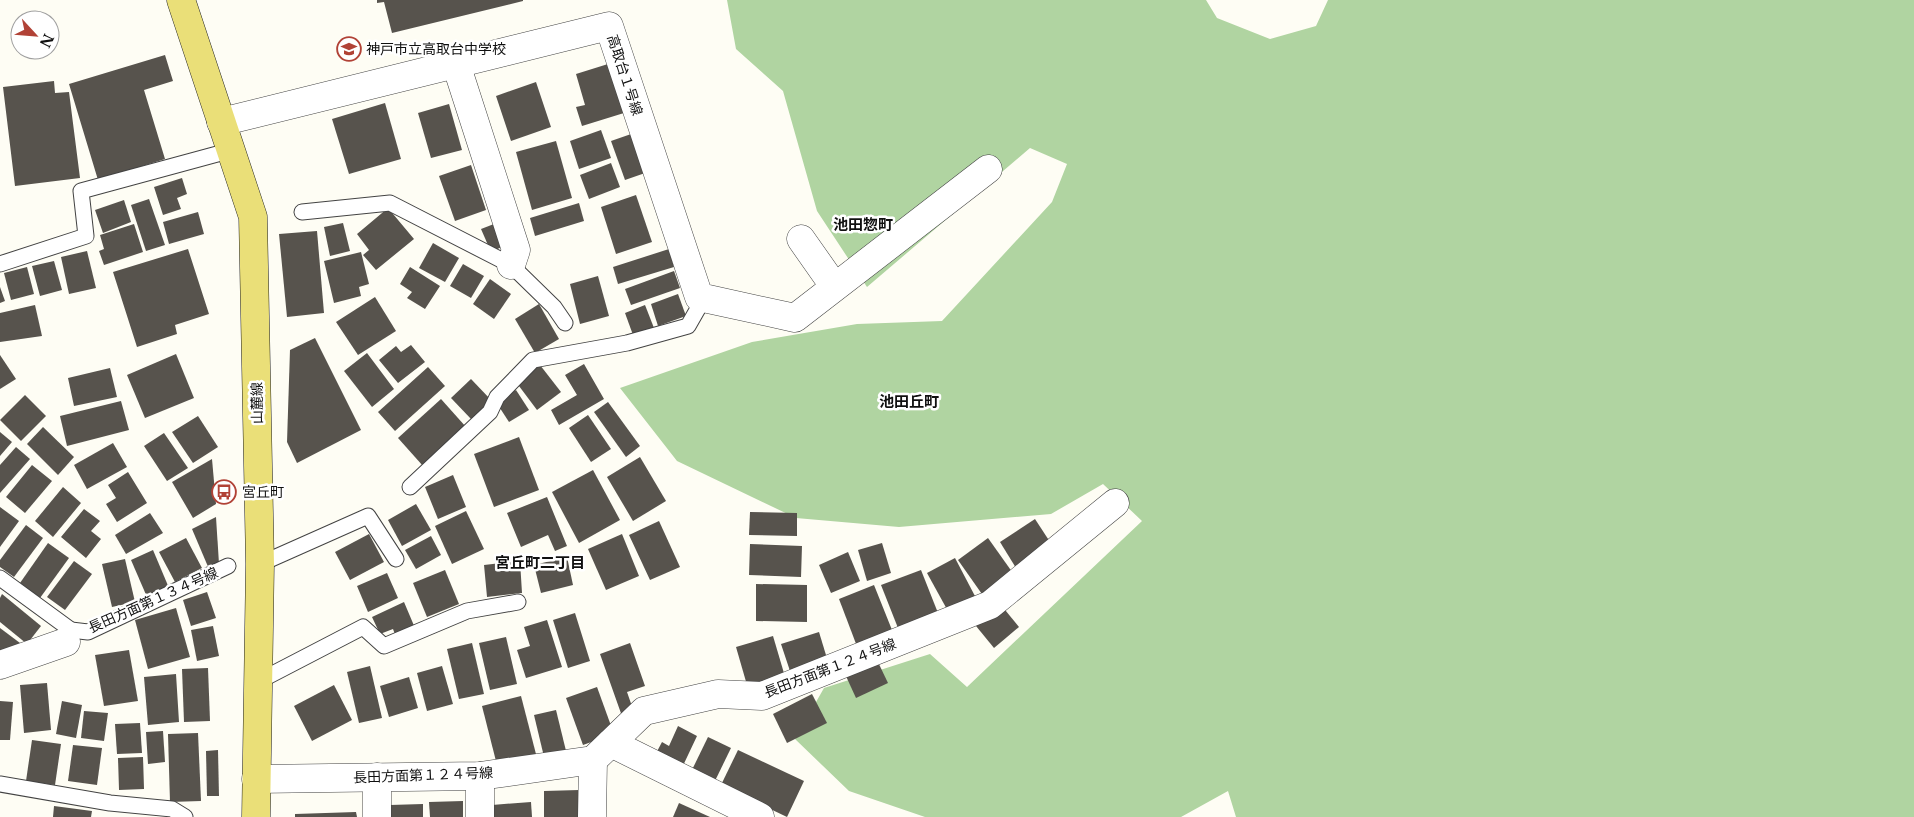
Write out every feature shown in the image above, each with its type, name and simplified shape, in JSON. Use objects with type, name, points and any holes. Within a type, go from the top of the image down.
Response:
[{"type":"main road","name":"山麓線","points":[[181,0],[253,217],[260,564],[256,817]]},
{"type":"street","name":"高取台１号線","points":[[221,122],[609,26],[698,297],[704,298]]},
{"type":"street","points":[[456,64],[516,250],[511,265]]},
{"type":"street","points":[[704,298],[794,318],[988,169]]},
{"type":"street","points":[[801,239],[834,286]]},
{"type":"street","name":"長田方面第１２４号線","points":[[256,779],[480,776],[602,752],[644,711],[718,694],[762,696],[990,604],[1115,503]]},
{"type":"street","name":"長田方面第１３４号線","points":[[0,665],[69,636]]},
{"type":"street","points":[[592,817],[602,752],[760,817]]},
{"type":"street","points":[[480,776],[480,817]]},
{"type":"street","points":[[377,777],[377,817]]},
{"type":"lane","points":[[0,264],[86,236],[81,191],[232,150]]},
{"type":"lane","points":[[302,212],[390,203],[511,265],[554,307],[565,323]]},
{"type":"lane","points":[[410,487],[490,412],[497,397],[533,360],[627,344],[688,326],[704,298]]},
{"type":"lane","points":[[260,564],[368,516],[396,559]]},
{"type":"lane","name":"長田方面第１３４号線","points":[[69,636],[88,632],[228,566]]},
{"type":"lane","points":[[0,578],[69,636]]},
{"type":"lane","points":[[259,681],[363,627],[384,646],[468,611],[518,602]]},
{"type":"lane","points":[[0,784],[110,810],[172,809],[185,817]]},
{"type":"green space","points":[[727,0],[1206,0],[1217,18],[1270,39],[1316,26],[1328,0],[1914,0],[1914,817],[1236,817],[1228,791],[1181,817],[925,817],[849,791],[795,739],[824,688],[930,654],[967,687],[1142,521],[1103,484],[1051,514],[899,527],[796,518],[677,461],[620,388],[752,342],[857,324],[942,321],[1052,202],[1067,164],[1030,148],[867,287],[817,211],[783,91],[736,49]]},
{"type":"building","points":[[377,0],[523,1],[392,33],[384,2],[377,3]]},
{"type":"building","points":[[165,55],[173,81],[144,90],[165,159],[98,180],[69,84]]},
{"type":"building","points":[[608,64],[624,113],[582,126],[576,107],[585,105],[576,74]]},
{"type":"building","points":[[54,81],[55,93],[69,92],[80,178],[15,186],[3,87]]},
{"type":"building","points":[[536,82],[551,127],[511,141],[496,96]]},
{"type":"building","points":[[385,103],[401,159],[349,174],[332,119]]},
{"type":"building","points":[[449,104],[462,150],[431,158],[418,113]]},
{"type":"building","points":[[601,130],[611,158],[579,169],[570,141]]},
{"type":"building","points":[[634,133],[648,172],[625,180],[611,141]]},
{"type":"building","points":[[556,141],[572,198],[532,210],[516,152]]},
{"type":"building","points":[[611,163],[620,187],[589,199],[580,175]]},
{"type":"building","points":[[471,165],[486,210],[455,221],[439,176]]},
{"type":"building","points":[[182,178],[187,194],[177,198],[181,209],[163,215],[154,187]]},
{"type":"building","points":[[636,195],[652,242],[616,254],[601,207]]},
{"type":"building","points":[[149,199],[165,245],[146,251],[131,205]]},
{"type":"building","points":[[124,200],[131,222],[103,233],[95,210]]},
{"type":"building","points":[[579,203],[584,221],[535,236],[530,218]]},
{"type":"building","points":[[388,208],[414,239],[376,270],[363,255],[369,250],[357,234]]},
{"type":"building","points":[[198,212],[204,234],[169,244],[163,222]]},
{"type":"building","points":[[343,223],[350,251],[330,256],[324,227]]},
{"type":"building","points":[[134,224],[143,252],[104,265],[99,251],[104,249],[100,235]]},
{"type":"building","points":[[494,224],[504,246],[491,252],[481,229]]},
{"type":"building","points":[[317,231],[324,313],[287,317],[279,234]]},
{"type":"building","points":[[433,243],[459,258],[445,282],[419,268]]},
{"type":"building","points":[[188,249],[209,314],[175,325],[177,334],[137,347],[113,272]]},
{"type":"building","points":[[669,249],[674,267],[618,284],[613,267]]},
{"type":"building","points":[[87,251],[96,288],[69,294],[61,257]]},
{"type":"building","points":[[361,252],[369,284],[359,287],[361,296],[334,303],[324,261]]},
{"type":"building","points":[[54,261],[62,290],[40,296],[32,266]]},
{"type":"building","points":[[463,264],[484,276],[471,298],[450,286]]},
{"type":"building","points":[[27,267],[34,294],[11,300],[4,273]]},
{"type":"building","points":[[410,267],[440,286],[425,309],[407,298],[412,292],[400,284]]},
{"type":"building","points":[[674,271],[680,288],[631,305],[625,289]]},
{"type":"building","points":[[598,276],[609,316],[580,324],[570,284]]},
{"type":"building","points":[[490,279],[511,294],[494,319],[473,304]]},
{"type":"building","points":[[0,287],[5,301],[0,303]]},
{"type":"building","points":[[678,294],[686,316],[658,326],[651,304]]},
{"type":"building","points":[[375,297],[396,331],[358,355],[336,322]]},
{"type":"building","points":[[539,304],[559,339],[535,353],[515,319]]},
{"type":"building","points":[[35,305],[42,336],[0,342],[0,313]]},
{"type":"building","points":[[645,305],[654,328],[633,335],[625,313]]},
{"type":"building","points":[[315,338],[361,430],[297,463],[287,442],[290,350]]},
{"type":"building","points":[[411,345],[425,362],[398,383],[379,360],[396,346],[401,352]]},
{"type":"building","points":[[367,353],[394,389],[372,407],[344,371]]},
{"type":"building","points":[[176,354],[194,398],[145,418],[127,375]]},
{"type":"building","points":[[0,355],[16,379],[0,389]]},
{"type":"building","points":[[584,364],[604,399],[559,425],[551,410],[577,395],[565,375]]},
{"type":"building","points":[[540,365],[561,392],[537,410],[516,382]]},
{"type":"building","points":[[428,367],[445,386],[395,431],[378,412]]},
{"type":"building","points":[[110,368],[117,397],[74,406],[68,378]]},
{"type":"building","points":[[471,379],[492,401],[472,420],[451,398]]},
{"type":"building","points":[[516,390],[529,410],[509,422],[496,402]]},
{"type":"building","points":[[25,395],[46,416],[21,441],[0,420]]},
{"type":"building","points":[[441,399],[466,427],[423,466],[398,438]]},
{"type":"building","points":[[121,401],[129,430],[67,446],[60,416]]},
{"type":"building","points":[[608,402],[640,446],[626,457],[594,412]]},
{"type":"building","points":[[588,415],[611,449],[591,462],[569,428]]},
{"type":"building","points":[[198,416],[218,447],[193,463],[172,432]]},
{"type":"building","points":[[43,427],[74,457],[58,475],[27,444]]},
{"type":"building","points":[[0,432],[12,442],[0,456]]},
{"type":"building","points":[[164,433],[188,468],[167,481],[144,446]]},
{"type":"building","points":[[519,437],[539,490],[494,507],[474,454]]},
{"type":"building","points":[[113,443],[127,467],[87,489],[74,465]]},
{"type":"building","points":[[16,447],[30,459],[0,493],[0,465]]},
{"type":"building","points":[[640,457],[666,501],[633,521],[607,477]]},
{"type":"building","points":[[212,459],[216,504],[193,518],[172,482]]},
{"type":"building","points":[[32,465],[52,481],[25,513],[6,497]]},
{"type":"building","points":[[593,470],[620,520],[579,543],[552,492]]},
{"type":"building","points":[[128,472],[147,503],[117,522],[106,504],[116,498],[108,485]]},
{"type":"building","points":[[453,475],[466,507],[438,519],[425,487]]},
{"type":"building","points":[[63,487],[81,503],[53,537],[35,521]]},
{"type":"building","points":[[547,497],[567,546],[555,551],[548,535],[521,547],[507,513]]},
{"type":"building","points":[[416,504],[431,530],[402,546],[388,520]]},
{"type":"building","points":[[0,507],[19,521],[0,547]]},
{"type":"building","points":[[84,509],[100,521],[91,531],[101,539],[86,558],[61,537]]},
{"type":"building","points":[[466,511],[484,549],[452,564],[435,526]]},
{"type":"building","points":[[750,512],[797,513],[797,536],[749,535]]},
{"type":"building","points":[[150,513],[163,533],[126,554],[115,535]]},
{"type":"building","points":[[216,517],[219,564],[209,569],[192,529]]},
{"type":"building","points":[[1035,519],[1052,545],[1016,568],[1000,542]]},
{"type":"building","points":[[659,521],[680,567],[650,580],[629,535]]},
{"type":"building","points":[[26,525],[43,538],[14,577],[0,567],[0,560]]},
{"type":"building","points":[[369,534],[384,562],[350,580],[335,552]]},
{"type":"building","points":[[622,534],[639,576],[606,590],[588,549]]},
{"type":"building","points":[[431,536],[441,555],[416,569],[405,550]]},
{"type":"building","points":[[186,538],[202,568],[175,582],[159,552]]},
{"type":"building","points":[[988,538],[1015,576],[984,597],[958,560]]},
{"type":"building","points":[[48,543],[69,558],[40,598],[20,583]]},
{"type":"building","points":[[882,543],[891,573],[867,581],[858,550]]},
{"type":"building","points":[[750,544],[802,546],[801,577],[749,575]]},
{"type":"building","points":[[153,550],[169,588],[147,597],[131,560]]},
{"type":"building","points":[[848,552],[860,581],[831,593],[819,565]]},
{"type":"building","points":[[567,557],[573,585],[541,593],[534,565]]},
{"type":"building","points":[[955,558],[976,598],[949,613],[927,573]]},
{"type":"building","points":[[125,559],[135,602],[112,607],[102,564]]},
{"type":"building","points":[[74,561],[92,574],[65,610],[47,597]]},
{"type":"building","points":[[520,561],[522,593],[487,597],[484,565]]},
{"type":"building","points":[[445,570],[459,604],[427,617],[413,583]]},
{"type":"building","points":[[921,570],[938,613],[898,628],[881,585]]},
{"type":"building","points":[[387,573],[398,598],[368,612],[357,586]]},
{"type":"building","points":[[756,584],[807,585],[807,622],[756,621]]},
{"type":"building","points":[[874,585],[894,635],[858,649],[839,599]]},
{"type":"building","points":[[207,592],[216,618],[191,626],[183,600]]},
{"type":"building","points":[[2,594],[41,626],[27,644],[0,622],[0,598]]},
{"type":"building","points":[[404,602],[415,628],[396,637],[393,629],[380,634],[372,617]]},
{"type":"building","points":[[1001,605],[1019,627],[994,648],[976,626]]},
{"type":"building","points":[[176,608],[190,657],[148,669],[135,620]]},
{"type":"building","points":[[575,613],[590,661],[568,668],[553,620]]},
{"type":"building","points":[[547,620],[562,667],[526,678],[517,650],[530,646],[524,627]]},
{"type":"building","points":[[213,626],[219,656],[197,661],[191,630]]},
{"type":"building","points":[[0,628],[20,643],[7,659],[0,653]]},
{"type":"building","points":[[819,632],[829,665],[792,677],[781,644]]},
{"type":"building","points":[[773,636],[786,680],[749,692],[736,647]]},
{"type":"building","points":[[506,637],[517,684],[490,690],[479,643]]},
{"type":"building","points":[[472,643],[484,694],[459,699],[447,649]]},
{"type":"building","points":[[630,643],[645,686],[627,692],[635,715],[623,719],[600,654]]},
{"type":"building","points":[[129,650],[138,701],[104,706],[95,655]]},
{"type":"building","points":[[877,660],[888,683],[856,698],[845,674]]},
{"type":"building","points":[[370,666],[382,718],[359,723],[347,672]]},
{"type":"building","points":[[442,666],[453,704],[427,711],[417,673]]},
{"type":"building","points":[[208,668],[210,721],[184,722],[182,669]]},
{"type":"building","points":[[176,674],[179,722],[148,725],[144,677]]},
{"type":"building","points":[[409,677],[418,708],[389,717],[380,686]]},
{"type":"building","points":[[47,683],[51,730],[24,733],[20,685]]},
{"type":"building","points":[[334,685],[352,720],[312,741],[294,706]]},
{"type":"building","points":[[597,687],[614,734],[583,745],[566,698]]},
{"type":"building","points":[[812,694],[827,723],[787,743],[773,714]]},
{"type":"building","points":[[521,696],[537,758],[498,769],[482,706]]},
{"type":"building","points":[[0,701],[13,702],[10,740],[0,740]]},
{"type":"building","points":[[62,701],[82,705],[76,738],[56,734]]},
{"type":"building","points":[[556,710],[567,755],[545,761],[534,715]]},
{"type":"building","points":[[84,711],[108,713],[104,741],[81,738]]},
{"type":"building","points":[[140,723],[142,753],[117,754],[115,724]]},
{"type":"building","points":[[678,726],[697,736],[680,772],[653,759],[662,742],[669,746]]},
{"type":"building","points":[[163,731],[165,762],[148,764],[146,732]]},
{"type":"building","points":[[198,733],[201,801],[170,802],[168,734]]},
{"type":"building","points":[[708,737],[731,748],[713,785],[690,774]]},
{"type":"building","points":[[32,740],[61,744],[55,785],[26,781]]},
{"type":"building","points":[[73,745],[102,748],[97,785],[68,781]]},
{"type":"building","points":[[218,750],[219,796],[207,796],[206,751]]},
{"type":"building","points":[[738,750],[804,781],[787,817],[721,785]]},
{"type":"building","points":[[143,757],[144,789],[119,790],[118,758]]},
{"type":"building","points":[[579,790],[580,817],[544,817],[544,791]]},
{"type":"building","points":[[463,801],[463,817],[430,817],[429,802]]},
{"type":"building","points":[[531,802],[532,817],[493,817],[492,805]]},
{"type":"building","points":[[679,803],[710,817],[673,817]]},
{"type":"building","points":[[423,804],[423,817],[391,817],[390,805]]},
{"type":"building","points":[[54,806],[92,811],[91,817],[53,817]]},
{"type":"building","points":[[356,812],[357,817],[295,817],[295,814]]},
{"type":"place","name":"神戸市立高取台中学校","points":[[349,49]]},
{"type":"place","name":"宮丘町","points":[[224,492]]},
{"type":"district","name":"池田惣町","points":[[863,224]]},
{"type":"district","name":"池田丘町","points":[[909,401]]},
{"type":"district","name":"宮丘町二丁目","points":[[540,562]]}]
